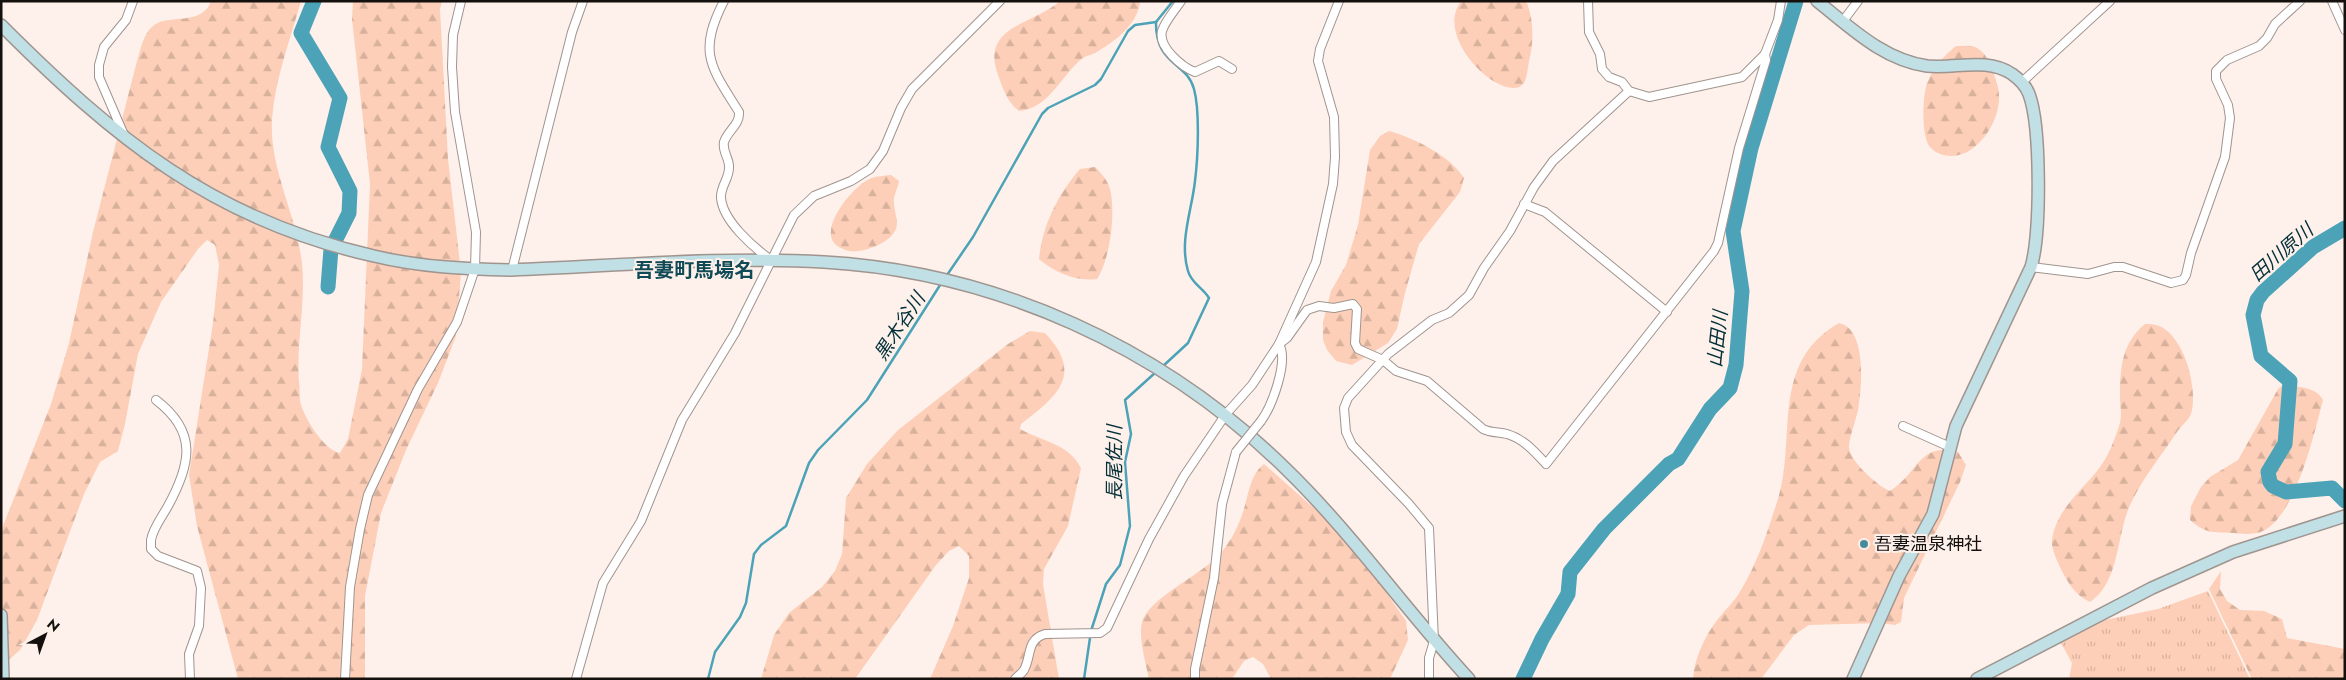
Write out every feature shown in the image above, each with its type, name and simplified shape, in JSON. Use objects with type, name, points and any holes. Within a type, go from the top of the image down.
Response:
[{"type":"street","points":[[126,139],[98,77],[104,46],[126,20],[133,1]]},
{"type":"street","points":[[345,679],[350,587],[368,495],[418,389],[457,322],[475,269],[476,232],[455,112],[452,66],[453,36],[461,1]]},
{"type":"street","points":[[512,270],[572,32],[583,1]]},
{"type":"street","points":[[724,1],[710,36],[709,51],[716,74],[739,112],[740,119],[724,142],[724,151],[730,165],[721,196],[723,207],[748,243],[771,260]]},
{"type":"street","points":[[576,679],[603,583],[641,521],[682,420],[735,333],[794,215],[814,196],[861,175],[878,161],[901,108],[912,89],[1000,1]]},
{"type":"street","points":[[1181,1],[1162,32],[1163,41],[1173,56],[1194,72],[1219,61],[1232,69]]},
{"type":"street","points":[[1015,679],[1024,670],[1031,643],[1038,636],[1045,634],[1100,633],[1107,628],[1150,539],[1221,411],[1252,385],[1279,344],[1316,262],[1333,184],[1334,117],[1318,61],[1320,49],[1339,1]]},
{"type":"street","points":[[1588,1],[1589,32],[1600,54],[1602,69],[1609,77],[1622,82],[1629,91],[1642,96],[1656,97],[1733,80],[1749,72],[1766,54]]},
{"type":"street","points":[[1279,344],[1287,338],[1307,310],[1319,306],[1334,308],[1353,304],[1357,309],[1355,346],[1383,360],[1396,370],[1427,381],[1489,432],[1517,438],[1528,445],[1546,464],[1709,260],[1718,243],[1739,148],[1764,67],[1766,54],[1778,20],[1781,1]]},
{"type":"street","points":[[1816,1],[1874,46],[1907,61],[1927,66],[1990,65],[2011,73],[2022,82],[2032,103],[2036,139],[2037,241],[2031,267],[1960,418],[1950,446],[1941,491],[1933,514],[1900,576],[1853,679]]},
{"type":"street","points":[[1843,22],[1858,1]]},
{"type":"street","points":[[2022,82],[2110,1]]},
{"type":"street","points":[[2031,267],[2088,274],[2114,267],[2123,267],[2171,283],[2182,280],[2186,275],[2191,253],[2225,157],[2230,118],[2228,105],[2216,79],[2216,71],[2227,60],[2259,46],[2267,38],[2274,24],[2300,1]]},
{"type":"street","points":[[2332,1],[2345,30]]},
{"type":"street","points":[[1,25],[60,83],[126,139],[190,184],[264,221],[319,242],[375,257],[444,268],[512,270],[771,260],[823,262],[898,270],[938,277],[1038,308],[1133,353],[1221,411],[1285,468],[1328,512],[1434,641],[1465,674]]},
{"type":"street","points":[[1429,679],[1429,658],[1434,641],[1429,528],[1409,504],[1352,445],[1346,432],[1344,408],[1348,398],[1383,360],[1425,324],[1449,313],[1469,295],[1484,268],[1510,231],[1524,204],[1553,160],[1629,91]]},
{"type":"street","points":[[1524,204],[1545,212],[1667,312]]},
{"type":"street","points":[[1195,679],[1195,669],[1214,578],[1222,504],[1236,452],[1261,421],[1273,399],[1283,357],[1279,344]]},
{"type":"street","points":[[156,400],[164,406],[186,434],[188,448],[180,484],[152,534],[151,549],[158,556],[197,571],[201,588],[199,626],[189,654],[190,679]]},
{"type":"street","points":[[1903,426],[1950,446]]},
{"type":"street","points":[[1976,679],[2059,635],[2233,552],[2343,516]]},
{"type":"street","points":[[1,615],[4,679]]},
{"type":"green space","points":[[211,1],[301,1],[276,89],[272,119],[272,138],[279,174],[295,228],[302,264],[303,294],[298,367],[300,402],[316,434],[334,451],[340,453],[348,439],[362,369],[370,184],[352,19],[353,1],[442,1],[440,9],[448,159],[461,272],[456,336],[438,383],[406,450],[381,513],[365,596],[365,679],[238,679],[197,526],[189,475],[213,323],[219,265],[215,245],[207,240],[198,249],[161,302],[138,354],[118,451],[100,462],[84,494],[37,620],[20,650],[3,665],[1,663],[1,531],[51,404],[69,343],[93,232],[141,47],[147,33],[159,22],[193,17],[207,9]]},
{"type":"green space","points":[[1060,1],[1140,1],[1136,16],[1120,36],[1098,51],[1083,58],[1047,98],[1039,104],[1019,111],[1008,99],[998,75],[994,59],[996,46],[1003,36],[1012,29]]},
{"type":"green space","points":[[1461,1],[1526,1],[1531,15],[1532,38],[1531,54],[1524,83],[1515,88],[1503,86],[1489,78],[1475,66],[1464,51],[1456,34],[1455,17]]},
{"type":"green space","points":[[1956,46],[1975,47],[1985,56],[1997,83],[1999,100],[1995,119],[1977,145],[1960,155],[1948,156],[1934,151],[1927,142],[1924,125],[1924,105],[1926,87],[1930,76],[1940,62]]},
{"type":"green space","points":[[1389,131],[1421,143],[1441,155],[1464,178],[1460,192],[1419,244],[1397,329],[1388,343],[1352,365],[1336,361],[1327,350],[1323,340],[1323,322],[1331,291],[1346,265],[1358,225],[1370,150],[1380,136]]},
{"type":"green space","points":[[1095,167],[1102,174],[1110,189],[1112,223],[1111,236],[1102,270],[1097,279],[1089,280],[1058,272],[1039,259],[1047,223],[1058,200],[1080,169]]},
{"type":"green space","points":[[891,175],[899,181],[894,200],[897,223],[894,233],[884,242],[864,250],[850,251],[839,247],[833,240],[831,231],[839,209],[864,182],[874,177]]},
{"type":"green space","points":[[1839,323],[1848,328],[1854,336],[1860,360],[1861,388],[1849,447],[1850,453],[1859,466],[1872,479],[1890,491],[1927,455],[1935,451],[1945,450],[1958,452],[1966,465],[1960,482],[1904,598],[1901,622],[1895,625],[1881,623],[1809,625],[1794,635],[1761,679],[1693,679],[1697,658],[1709,632],[1738,595],[1758,557],[1778,499],[1786,451],[1789,403],[1794,380],[1803,359],[1817,340]]},
{"type":"green space","points":[[2145,324],[2160,326],[2172,335],[2178,344],[2189,368],[2193,406],[2190,416],[2177,432],[2135,495],[2125,517],[2116,558],[2107,583],[2090,602],[2078,594],[2068,581],[2056,559],[2052,540],[2058,520],[2101,466],[2111,448],[2121,420],[2120,385],[2124,356],[2131,339]]},
{"type":"green space","points":[[1030,331],[1045,333],[1057,348],[1063,361],[1064,372],[1062,383],[1055,394],[1046,404],[1021,424],[1020,429],[1062,448],[1076,460],[1081,468],[1068,526],[1044,569],[1043,584],[1059,679],[930,679],[953,626],[969,578],[969,556],[959,546],[949,551],[936,565],[855,679],[761,679],[774,635],[789,613],[822,587],[835,571],[842,554],[846,498],[867,464],[898,430],[1008,344]]},
{"type":"green space","points":[[2283,385],[2311,390],[2320,395],[2323,400],[2309,452],[2285,509],[2275,522],[2263,531],[2256,533],[2214,532],[2201,528],[2190,520],[2191,506],[2201,487],[2210,477],[2238,460],[2278,389]]},
{"type":"green space","points":[[1264,464],[1323,516],[1381,585],[1406,621],[1408,640],[1390,679],[1271,679],[1263,664],[1253,657],[1244,661],[1232,679],[1149,679],[1141,635],[1142,622],[1154,604],[1211,563],[1223,550],[1239,523],[1252,480]]},
{"type":"green space","points":[[2221,571],[2220,589],[2227,601],[2240,610],[2264,611],[2282,619],[2287,638],[2345,649],[2345,679],[2252,679],[2209,589]]},
{"type":"green space","points":[[2208,591],[2250,679],[2069,679],[2072,663],[2061,643],[2105,620],[2158,609]]},
{"type":"waterway","points":[[314,1],[301,33],[340,98],[328,147],[350,191],[349,213],[331,249],[328,287]]},
{"type":"waterway","points":[[1156,22],[1173,1]]},
{"type":"waterway","name":"山田川","points":[[1523,679],[1542,639],[1568,594],[1570,572],[1604,529],[1669,464],[1678,459],[1710,409],[1730,388],[1736,365],[1742,291],[1733,231],[1751,148],[1796,1]]},
{"type":"waterway","name":"長尾佐川","points":[[1156,22],[1157,36],[1161,47],[1166,55],[1190,80],[1196,98],[1198,121],[1197,160],[1185,248],[1188,271],[1192,279],[1209,298],[1188,343],[1162,367]]},
{"type":"waterway","name":"黒木谷川","points":[[945,278],[973,237],[1042,114],[1048,108],[1095,85],[1101,79],[1128,31],[1135,25],[1156,22]]},
{"type":"waterway","name":"田川原川","points":[[2345,228],[2313,247],[2263,292],[2257,300],[2253,315],[2261,356],[2290,381],[2285,444],[2268,472],[2270,482],[2273,486],[2286,492],[2332,488],[2345,501]]},
{"type":"waterway","name":"黒木谷川","points":[[708,679],[715,652],[740,617],[746,603],[754,554],[761,545],[786,526],[809,463],[818,450],[867,400],[942,282]]},
{"type":"waterway","name":"長尾佐川","points":[[1084,679],[1091,631],[1106,584],[1120,565],[1130,526],[1125,462],[1131,434],[1125,400],[1156,372]]},
{"type":"place","name":"吾妻温泉神社","points":[[1864,544]]},
{"type":"district","name":"吾妻町馬場名","points":[[694,270]]}]
